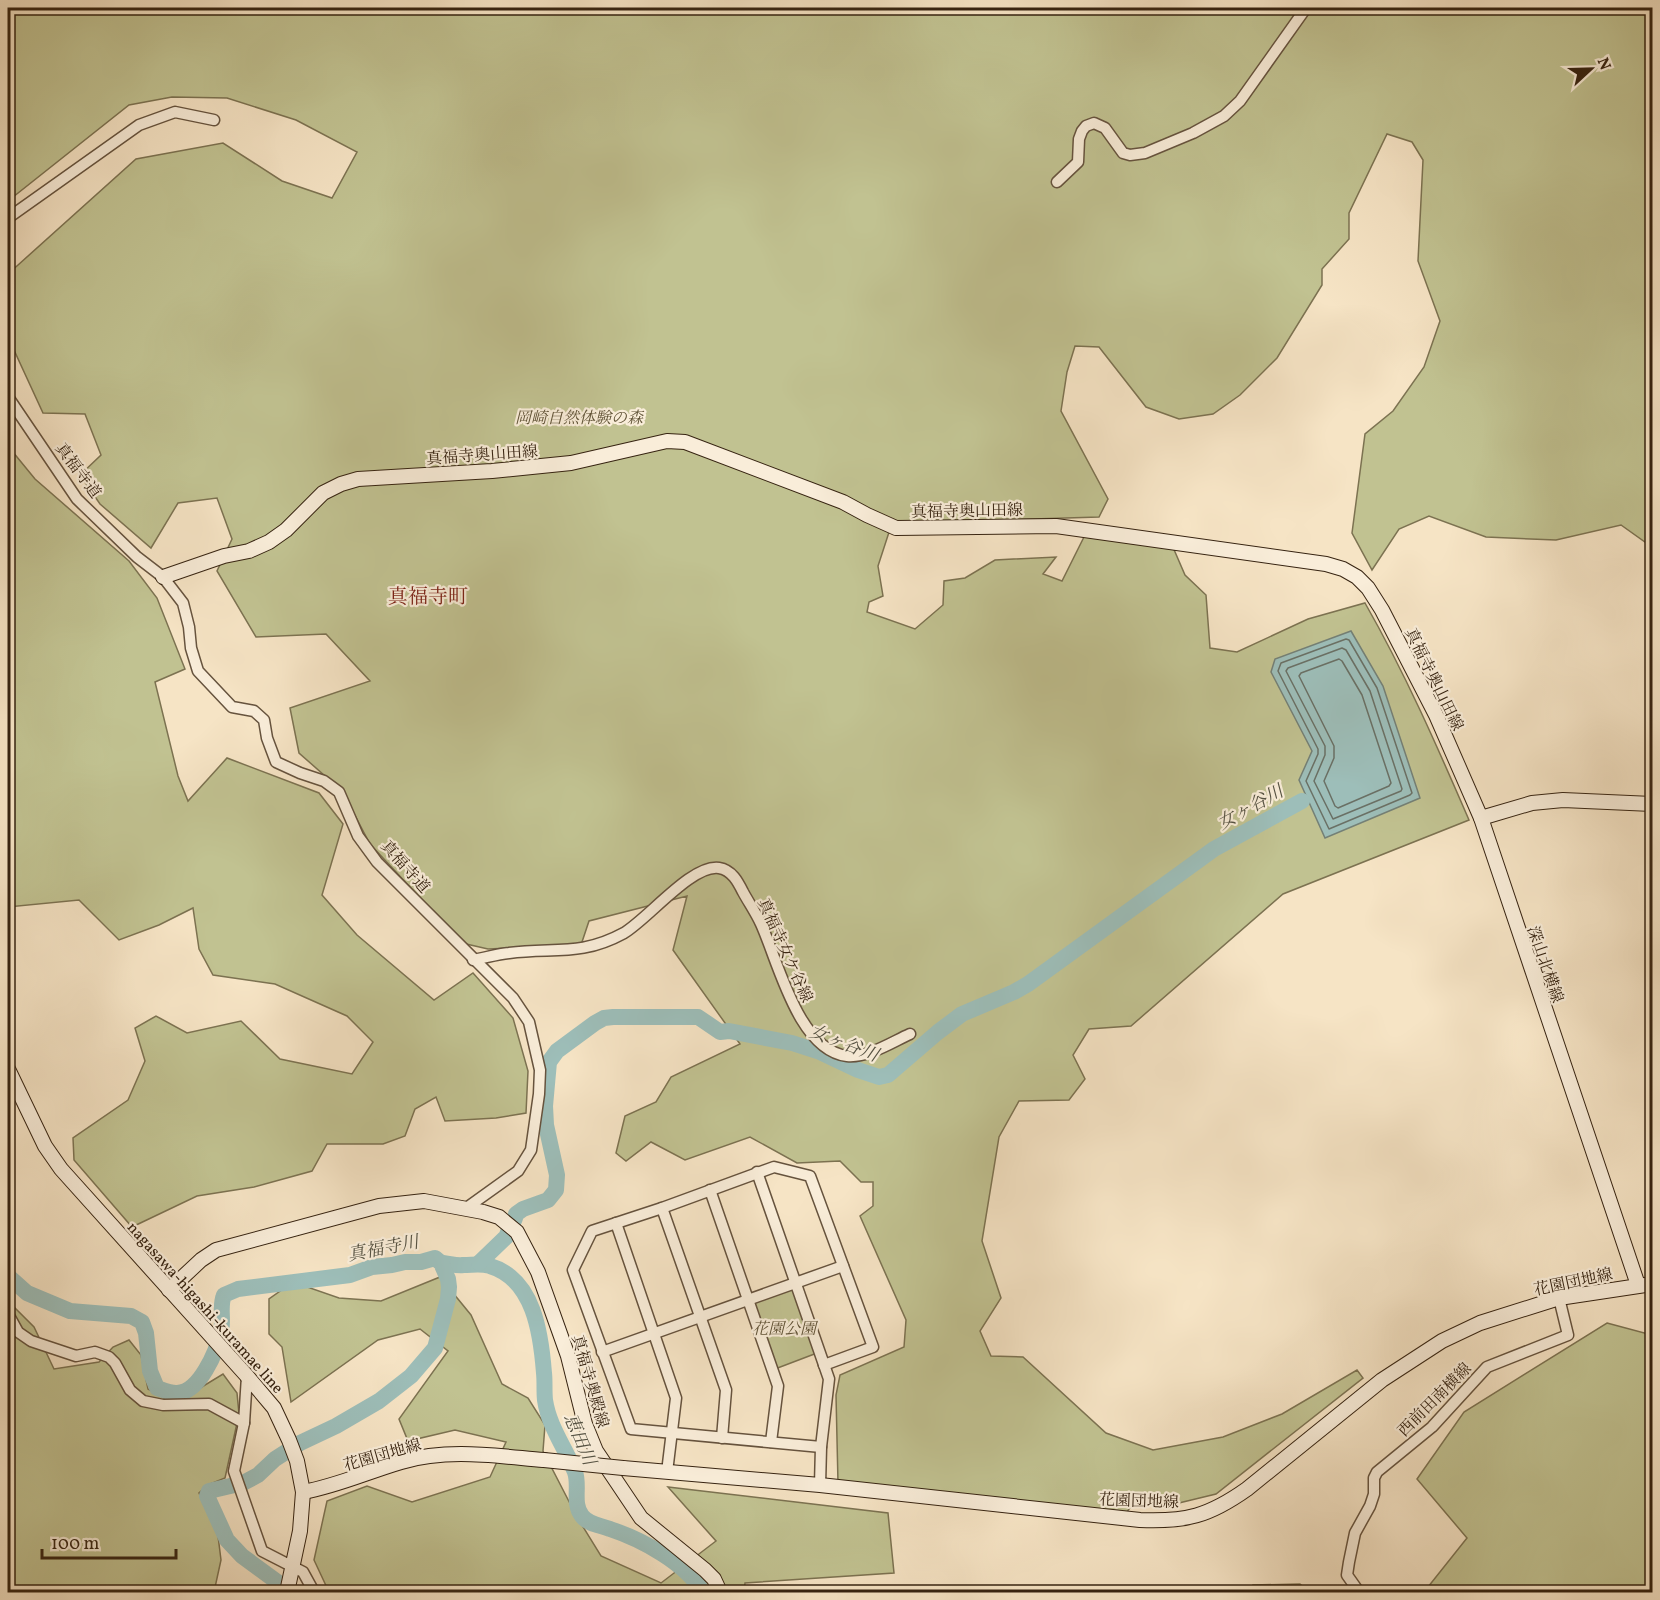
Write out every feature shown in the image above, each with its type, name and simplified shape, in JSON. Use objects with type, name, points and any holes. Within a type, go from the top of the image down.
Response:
[{"type":"street","points":[[1057,182],[1078,162],[1079,139],[1086,126],[1100,124],[1122,153],[1130,155],[1145,153],[1193,133],[1224,116],[1240,101],[1306,8]]},
{"type":"street","points":[[8,218],[139,125],[175,112],[214,120]]},
{"type":"street","name":"真福寺道","points":[[8,397],[77,499],[138,557],[163,577],[183,603],[191,648],[198,670],[232,707],[254,711],[264,720],[267,738],[276,762],[324,781],[339,792],[358,836],[377,862],[513,998],[529,1022],[540,1070],[531,1150],[518,1171],[465,1209]]},
{"type":"street","name":"真福寺奥山田線","points":[[163,577],[224,556],[249,551],[269,542],[286,530],[323,493],[358,479],[492,471],[571,463],[668,441],[685,442],[843,502],[867,516],[896,528],[1056,526],[1304,561],[1342,569],[1357,577],[1368,588],[1382,610],[1436,714],[1481,818]]},
{"type":"street","points":[[1481,818],[1532,803],[1563,800],[1653,804]]},
{"type":"street","name":"深山北横線","points":[[1481,818],[1638,1285]]},
{"type":"street","name":"真福寺女ケ谷線","points":[[473,960],[510,952],[569,951],[606,941],[645,918],[692,875],[704,869],[717,867],[730,872],[741,888],[761,923],[795,1009],[808,1030],[825,1046],[839,1054],[855,1056],[865,1054],[910,1034]]},
{"type":"street","name":"nagasawa-higashi-kuramae line","points":[[8,1069],[52,1157],[274,1408],[297,1461],[303,1492],[300,1531],[287,1593]]},
{"type":"street","points":[[820,1447],[631,1429],[573,1270],[592,1231],[774,1167],[810,1176],[873,1347],[824,1365]]},
{"type":"street","points":[[757,1172],[829,1379],[820,1447],[820,1485]]},
{"type":"street","points":[[710,1190],[778,1386],[771,1442]]},
{"type":"street","name":"真福寺奥殿線","points":[[169,1290],[201,1260],[216,1250],[379,1206],[424,1201],[499,1217],[517,1232],[545,1289],[573,1373],[585,1424],[596,1451],[641,1518],[705,1570],[714,1579],[720,1593]]},
{"type":"street","points":[[662,1208],[726,1390],[722,1438]]},
{"type":"street","points":[[616,1223],[676,1398],[667,1472]]},
{"type":"street","points":[[602,1352],[843,1266]]},
{"type":"street","name":"花園団地線","points":[[303,1492],[333,1485],[401,1462],[438,1455],[460,1454],[820,1485],[1140,1520],[1166,1521],[1192,1518],[1225,1504],[1247,1489],[1382,1380],[1442,1341],[1480,1323],[1559,1298],[1653,1284]]},
{"type":"street","name":"西前田南横線","points":[[1359,1593],[1347,1575],[1355,1533],[1372,1500],[1374,1478],[1377,1472],[1432,1427],[1488,1367],[1569,1335],[1559,1298]]},
{"type":"street","points":[[8,1314],[18,1332],[31,1341],[76,1356],[95,1352],[109,1357],[115,1363],[130,1390],[143,1401],[164,1405],[209,1404],[244,1423]]},
{"type":"street","points":[[248,1376],[244,1423],[234,1475],[262,1551],[291,1570],[303,1572],[314,1593]]},
{"type":"green space","name":"岡崎自然体験の森","points":[[8,8],[1652,8],[1652,547],[1621,525],[1556,540],[1486,537],[1429,516],[1399,529],[1372,570],[1352,533],[1365,434],[1393,411],[1424,367],[1440,321],[1418,261],[1423,160],[1412,142],[1387,134],[1349,213],[1349,239],[1322,269],[1322,285],[1277,358],[1240,395],[1213,414],[1179,419],[1146,407],[1099,347],[1075,346],[1067,372],[1061,411],[1108,499],[1099,517],[892,523],[878,566],[883,596],[869,602],[867,612],[915,629],[943,605],[944,581],[965,578],[995,560],[1056,557],[1043,574],[1062,581],[1084,537],[1172,545],[1185,575],[1206,595],[1210,648],[1237,652],[1308,619],[1365,603],[1433,737],[1469,820],[1283,894],[1131,1026],[1089,1029],[1073,1055],[1085,1079],[1069,1100],[1019,1101],[999,1137],[982,1241],[1001,1298],[980,1331],[991,1356],[1023,1357],[1106,1433],[1153,1450],[1223,1437],[1282,1414],[1357,1370],[1363,1378],[1216,1494],[1179,1503],[1140,1495],[1126,1513],[838,1483],[836,1395],[840,1375],[904,1347],[906,1320],[860,1216],[873,1206],[873,1182],[861,1182],[840,1161],[797,1163],[750,1137],[685,1160],[651,1142],[626,1161],[616,1153],[625,1116],[656,1102],[671,1077],[740,1044],[673,950],[687,896],[589,921],[581,945],[488,949],[462,943],[370,844],[342,791],[299,753],[290,708],[370,681],[326,634],[256,637],[217,571],[232,539],[217,498],[178,503],[151,548],[100,504],[80,475],[101,455],[85,414],[43,413],[8,337],[8,274],[136,159],[223,143],[282,181],[332,198],[357,152],[296,120],[227,98],[172,97],[129,105],[8,201]]},
{"type":"green space","points":[[8,446],[35,479],[129,561],[157,598],[185,669],[155,682],[178,776],[188,801],[227,758],[319,793],[343,824],[322,895],[357,935],[434,1000],[473,973],[513,1018],[528,1071],[526,1113],[496,1118],[445,1121],[436,1097],[415,1109],[405,1136],[383,1144],[327,1144],[312,1171],[254,1187],[197,1196],[132,1227],[74,1160],[73,1138],[128,1100],[145,1061],[135,1028],[156,1016],[187,1033],[241,1021],[280,1059],[352,1074],[373,1042],[347,1016],[275,984],[213,975],[199,949],[193,908],[159,925],[119,940],[79,900],[8,907]]},
{"type":"green space","points":[[440,1277],[471,1315],[502,1384],[528,1398],[545,1425],[543,1451],[577,1517],[601,1556],[661,1583],[716,1541],[668,1487],[888,1513],[894,1573],[745,1583],[744,1592],[329,1592],[314,1560],[327,1501],[367,1486],[412,1502],[490,1477],[506,1442],[455,1430],[408,1441],[399,1419],[448,1351],[420,1329],[378,1340],[291,1402],[282,1347],[269,1334],[269,1299],[293,1282],[339,1298],[381,1301]]},
{"type":"green space","name":"花園公園","points":[[794,1288],[817,1353],[775,1369],[751,1303]]},
{"type":"green space","points":[[8,1301],[34,1327],[54,1369],[99,1362],[113,1347],[129,1340],[141,1355],[148,1389],[167,1400],[192,1393],[223,1374],[237,1393],[239,1414],[225,1478],[208,1485],[199,1493],[218,1536],[221,1560],[214,1592],[8,1592]]},
{"type":"green space","points":[[1607,1323],[1652,1335],[1652,1592],[1424,1592],[1467,1538],[1417,1479],[1464,1412]]},
{"type":"green space","points":[[1300,1584],[1310,1592],[1253,1592],[1253,1585]]},
{"type":"water","points":[[1351,631],[1383,686],[1420,798],[1325,838],[1299,780],[1312,751],[1271,672],[1275,659]]},
{"type":"waterway","name":"女ヶ谷川","points":[[479,1263],[507,1236],[516,1214],[548,1200],[556,1190],[557,1175],[546,1125],[545,1106],[549,1062],[557,1051],[595,1023],[604,1018],[613,1017],[698,1017],[720,1032],[729,1031],[792,1043],[820,1052],[858,1070],[879,1077],[888,1075],[962,1014],[1028,984],[1214,849],[1302,801]]},
{"type":"waterway","name":"真福寺川","points":[[8,1276],[27,1293],[70,1311],[131,1316],[142,1322],[146,1333],[150,1371],[157,1388],[176,1393],[192,1387],[206,1370],[216,1350],[221,1332],[224,1295],[238,1289],[350,1275],[372,1267],[405,1262],[421,1262],[435,1258],[441,1263],[449,1287],[435,1348],[411,1376],[379,1401],[275,1459],[258,1475],[243,1483],[209,1491],[207,1496],[227,1540],[242,1556],[291,1592]]},
{"type":"waterway","name":"恵田川","points":[[441,1263],[490,1266],[505,1273],[526,1295],[537,1325],[547,1410],[575,1472],[577,1506],[582,1516],[591,1523],[623,1534],[662,1554],[686,1571],[703,1592]]},
{"type":"district","name":"真福寺町","points":[[428,596]]}]
